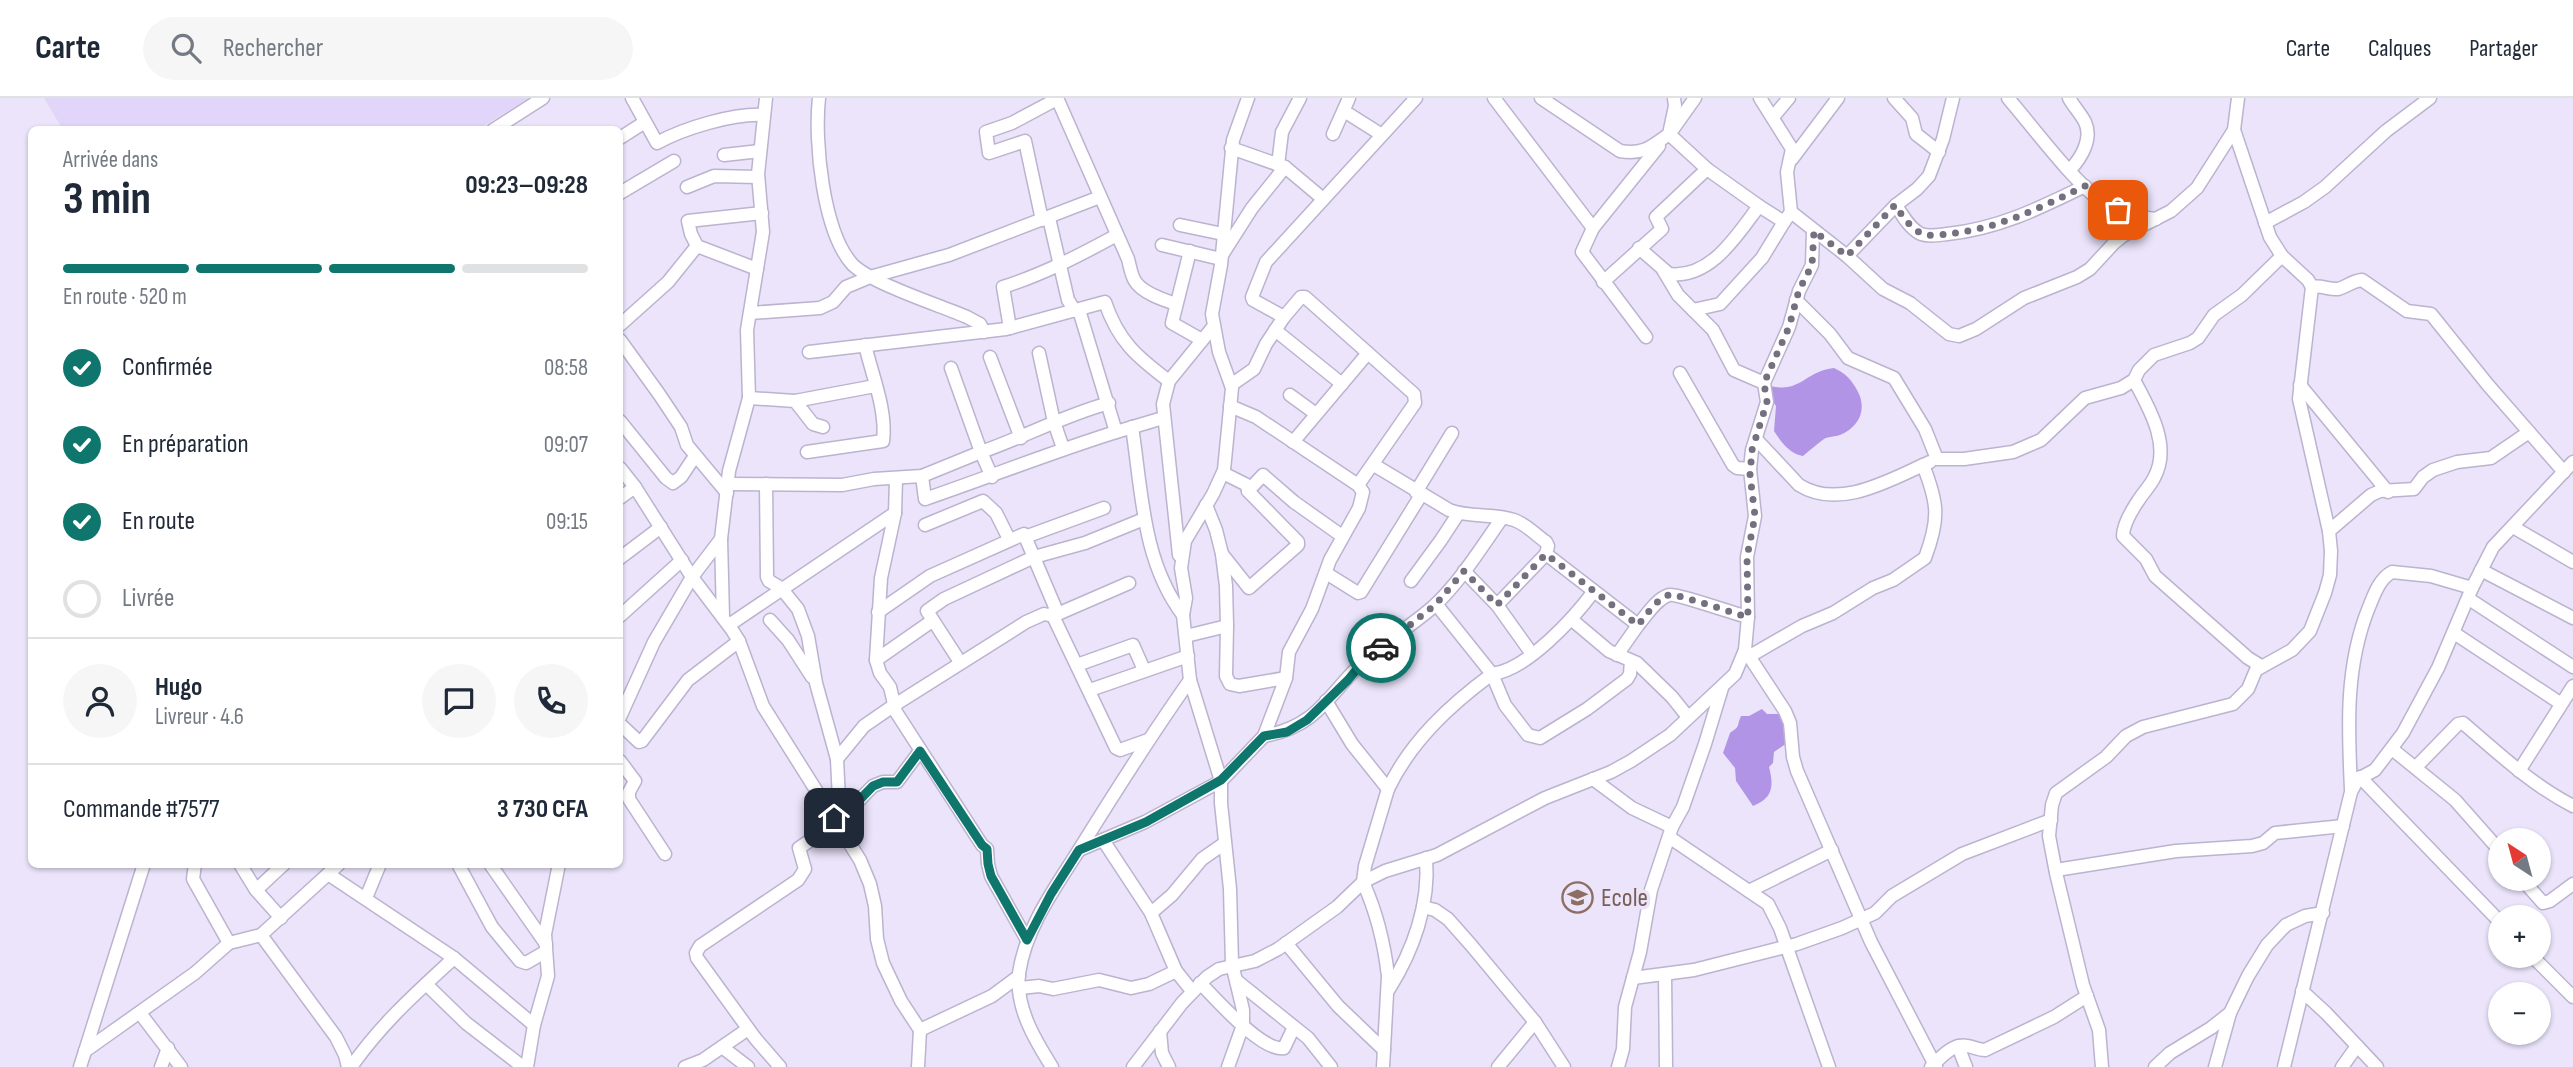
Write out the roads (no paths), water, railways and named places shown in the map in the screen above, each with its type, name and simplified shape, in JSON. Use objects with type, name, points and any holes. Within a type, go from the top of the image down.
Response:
[{"type":"street","points":[[499,126],[543,98]]},
{"type":"street","points":[[632,98],[657,143],[673,134],[737,115],[764,115]]},
{"type":"street","points":[[726,621],[721,539],[727,489],[749,398],[747,330],[763,232],[758,177],[766,98]]},
{"type":"street","points":[[819,98],[816,122],[820,167],[830,216],[840,247],[854,265],[870,277],[967,317],[980,324],[984,332]]},
{"type":"street","points":[[1116,432],[1109,403],[1077,310],[1068,300],[1061,264],[1045,219],[1025,141],[989,153],[986,132],[1012,123],[1057,98],[1138,285],[1163,300],[1176,304]]},
{"type":"street","points":[[1181,568],[1185,541],[1223,473],[1231,385],[1213,327],[1212,313],[1222,257],[1231,148],[1238,120],[1248,98]]},
{"type":"street","points":[[1222,257],[1281,166],[1282,132],[1300,98]]},
{"type":"street","points":[[1333,134],[1349,98]]},
{"type":"street","points":[[1284,317],[1254,302],[1252,297],[1266,262],[1416,98]]},
{"type":"street","points":[[1494,98],[1593,228]]},
{"type":"street","points":[[1541,98],[1620,151],[1645,151],[1669,134],[1674,98]]},
{"type":"street","points":[[1646,337],[1582,252],[1593,228],[1695,98]]},
{"type":"street","points":[[1693,310],[1720,304],[1762,258],[1788,217],[1787,172],[1792,149],[1760,98]]},
{"type":"street","points":[[1773,117],[1789,98]]},
{"type":"street","points":[[1789,163],[1838,98]]},
{"type":"street","points":[[1894,98],[1912,118],[1916,134],[1939,152]]},
{"type":"street","points":[[1847,256],[1895,205],[1917,189],[1929,176],[1939,152],[1953,98]]},
{"type":"street","points":[[2008,98],[2070,170],[2104,203],[2132,216],[2156,219]]},
{"type":"street","points":[[2069,98],[2087,125],[2088,131],[2083,153],[2070,170]]},
{"type":"street","points":[[1669,134],[1707,169],[1759,206],[1814,231],[1883,289],[1910,303],[1949,334],[1959,336],[1976,329],[2024,298],[2077,277],[2090,269],[2124,235],[2179,205],[2197,188],[2234,130],[2238,98]]},
{"type":"street","points":[[2265,223],[2326,187],[2386,131],[2430,98]]},
{"type":"street","points":[[1344,111],[1382,135]]},
{"type":"street","points":[[623,136],[645,122]]},
{"type":"street","points":[[2102,1067],[2099,1030],[2087,996],[2049,836],[2052,804],[2056,793],[2106,757],[2126,736],[2143,727],[2233,704],[2248,689],[2256,670],[2292,650],[2310,631],[2330,575],[2329,531],[2301,410],[2300,385],[2312,287],[2282,256],[2270,237],[2234,130]]},
{"type":"street","points":[[1231,148],[1281,166],[1322,198]]},
{"type":"street","points":[[724,155],[761,151]]},
{"type":"street","points":[[623,191],[674,161]]},
{"type":"street","points":[[1603,282],[1662,229],[1656,217],[1707,169]]},
{"type":"street","points":[[687,187],[714,176],[758,177]]},
{"type":"street","points":[[1895,205],[1914,229],[1930,236],[1998,225],[2039,210],[2085,186]]},
{"type":"street","points":[[750,313],[820,308],[833,302],[846,287],[870,277],[948,255],[1100,197]]},
{"type":"street","points":[[1639,248],[1669,274],[1677,275],[1704,269],[1759,206]]},
{"type":"street","points":[[757,269],[697,246],[688,220],[762,213]]},
{"type":"street","points":[[1180,225],[1223,233]]},
{"type":"street","points":[[1133,1067],[1196,987],[1219,969],[1255,961],[1286,943],[1337,907],[1363,882],[1385,871],[1426,858],[1545,798],[1631,761],[1670,735],[1735,674],[1747,653],[1747,557],[1755,516],[1750,470],[1752,450],[1767,402],[1764,383],[1789,327],[1799,290],[1812,265],[1814,231]]},
{"type":"street","points":[[1010,328],[1003,288],[1061,264],[1117,235]]},
{"type":"street","points":[[1162,245],[1222,257]]},
{"type":"street","points":[[623,322],[668,282],[697,246]]},
{"type":"street","points":[[1190,251],[1172,323],[1202,340]]},
{"type":"street","points":[[1756,439],[1799,485],[1822,493],[1868,489],[1937,459],[1982,457],[2025,449],[2041,440],[2085,398],[2121,388],[2134,380],[2139,370],[2154,355],[2198,338],[2214,316],[2242,295],[2282,256]]},
{"type":"street","points":[[1662,268],[1678,295],[1713,331],[1734,370],[1764,383]]},
{"type":"street","points":[[2312,287],[2321,285],[2340,288],[2356,280],[2362,281],[2407,311],[2431,313],[2564,472]]},
{"type":"street","points":[[1231,385],[1254,369],[1275,330],[1303,296],[1416,398],[1374,465],[1358,485]]},
{"type":"street","points":[[1796,300],[1830,334],[1848,358],[1894,378],[1925,429],[1937,459]]},
{"type":"street","points":[[809,352],[1010,328],[1105,302],[1114,327],[1126,344],[1141,360],[1169,381]]},
{"type":"street","points":[[1213,327],[1169,381],[1164,394],[1163,418],[1186,597],[1183,615],[1190,680],[1221,780],[1233,964],[1243,1010],[1243,1025],[1228,1067]]},
{"type":"street","points":[[1275,330],[1342,384]]},
{"type":"street","points":[[623,344],[681,427],[684,440],[695,456],[727,489]]},
{"type":"street","points":[[807,453],[883,441],[884,430],[865,345]]},
{"type":"street","points":[[1039,353],[1054,422],[1063,448]]},
{"type":"street","points":[[1293,442],[1368,353]]},
{"type":"street","points":[[990,356],[1021,438]]},
{"type":"street","points":[[951,368],[992,477]]},
{"type":"street","points":[[1680,373],[1733,465],[1750,470]]},
{"type":"street","points":[[2134,380],[2147,404],[2161,450],[2155,477],[2136,503],[2123,529],[2123,536],[2146,559],[2155,576],[2248,658],[2261,666]]},
{"type":"street","points":[[2300,385],[2388,492]]},
{"type":"street","points":[[749,398],[795,401],[874,386]]},
{"type":"street","points":[[1290,395],[1316,414]]},
{"type":"street","points":[[795,401],[813,424],[823,427]]},
{"type":"street","points":[[727,489],[766,484],[842,485],[874,479],[922,476],[1021,438],[1054,422],[1109,403]]},
{"type":"street","points":[[1079,850],[1146,822],[1221,780],[1264,736],[1286,678],[1289,652],[1312,609],[1330,560],[1359,508],[1363,492],[1358,485],[1256,416],[1230,406]]},
{"type":"street","points":[[922,476],[925,499],[992,477],[1063,448],[1163,418]]},
{"type":"street","points":[[623,425],[669,481],[676,482],[695,456]]},
{"type":"street","points":[[1132,427],[1144,519],[1156,565],[1168,595],[1183,615]]},
{"type":"street","points":[[2329,531],[2371,495],[2380,491],[2414,489],[2427,474],[2449,464],[2491,458],[2529,432]]},
{"type":"street","points":[[1326,573],[1358,593],[1361,592],[1452,433]]},
{"type":"street","points":[[2351,792],[2360,777],[2375,770],[2392,749],[2423,698],[2493,547],[2573,461]]},
{"type":"street","points":[[1374,465],[1419,494],[1458,514],[1502,517],[1521,523],[1546,542],[1546,554],[1497,605]]},
{"type":"street","points":[[1747,653],[1833,613],[1872,588],[1893,580],[1925,558],[1937,509],[1923,465]]},
{"type":"street","points":[[623,472],[692,577],[739,641],[762,706],[860,860],[875,905],[877,939],[883,963],[901,1002],[920,1030],[918,1067]]},
{"type":"street","points":[[1222,554],[1249,587],[1298,542],[1248,491],[1247,485],[1223,473]]},
{"type":"street","points":[[1248,491],[1263,475],[1294,502],[1342,536]]},
{"type":"street","points":[[896,479],[895,513],[881,578],[876,660],[880,673],[890,687],[893,706],[920,751],[987,849],[991,876],[1027,940]]},
{"type":"street","points":[[766,484],[767,576],[798,609],[808,636],[816,683],[837,759],[838,822]]},
{"type":"street","points":[[623,496],[635,487]]},
{"type":"street","points":[[925,525],[983,501],[996,513],[1009,539]]},
{"type":"street","points":[[1206,505],[1222,554],[1226,586],[1226,676],[1230,684],[1239,686],[1286,678]]},
{"type":"street","points":[[1026,537],[1104,508]]},
{"type":"street","points":[[726,621],[895,513]]},
{"type":"street","points":[[1411,581],[1458,514]]},
{"type":"street","points":[[1264,736],[1287,732],[1297,727],[1362,663],[1436,604],[1464,571],[1502,517]]},
{"type":"street","points":[[960,662],[927,611],[944,599],[1034,557],[1085,543],[1144,519]]},
{"type":"street","points":[[623,556],[661,527]]},
{"type":"street","points":[[2514,527],[2573,562]]},
{"type":"street","points":[[878,612],[930,576],[1021,533],[1026,537],[1055,607],[1053,616],[1116,748],[1120,750],[1148,740]]},
{"type":"street","points":[[623,710],[654,642],[692,577],[721,539]]},
{"type":"street","points":[[1546,554],[1638,625]]},
{"type":"street","points":[[623,608],[682,560]]},
{"type":"street","points":[[2482,570],[2573,618]]},
{"type":"street","points":[[1464,571],[1497,605],[1532,654]]},
{"type":"street","points":[[2284,1067],[2351,792],[2348,692],[2358,632],[2383,579],[2392,572],[2431,576],[2470,594],[2573,667]]},
{"type":"street","points":[[837,759],[864,726],[1026,622],[1044,614],[1053,616],[1129,583]]},
{"type":"street","points":[[1383,1067],[1388,976],[1383,934],[1363,882],[1365,866],[1388,789],[1407,754],[1460,698],[1492,674],[1506,671],[1532,654],[1571,619],[1594,591]]},
{"type":"street","points":[[1617,655],[1638,625],[1660,600],[1668,595],[1677,594],[1718,610],[1748,617]]},
{"type":"street","points":[[1436,604],[1492,674],[1505,705],[1528,736],[1540,738],[1587,709],[1627,679],[1631,661]]},
{"type":"street","points":[[1571,619],[1617,655],[1637,663],[1688,716]]},
{"type":"street","points":[[770,620],[788,640],[816,683]]},
{"type":"street","points":[[876,660],[932,621]]},
{"type":"street","points":[[1186,636],[1227,626]]},
{"type":"street","points":[[2454,633],[2560,703]]},
{"type":"street","points":[[623,727],[642,741],[688,680],[739,641]]},
{"type":"street","points":[[1077,665],[1133,645],[1144,670]]},
{"type":"street","points":[[1747,653],[1790,723],[1797,771],[1885,971],[1934,1066],[1958,1046],[1966,1045],[1985,1050],[2054,1017],[2087,996]]},
{"type":"street","points":[[1090,690],[1188,656]]},
{"type":"street","points":[[1052,1067],[1031,1031],[1020,982],[1027,940],[1051,894],[1148,740],[1190,680]]},
{"type":"street","points":[[2519,771],[2573,686]]},
{"type":"street","points":[[1618,1067],[1623,1049],[1625,1007],[1651,890],[1696,769],[1722,687]]},
{"type":"street","points":[[1326,701],[1352,744],[1388,789]]},
{"type":"street","points":[[2416,767],[2458,724],[2463,723],[2519,771],[2552,795],[2573,806]]},
{"type":"street","points":[[2392,749],[2455,800],[2488,837]]},
{"type":"street","points":[[780,1067],[748,1029],[697,958],[697,949],[798,880],[805,869],[799,848],[838,822],[873,786],[883,782],[897,782],[920,751]]},
{"type":"street","points":[[623,765],[635,781],[629,792],[629,799],[665,854]]},
{"type":"street","points":[[2360,777],[2488,910]]},
{"type":"street","points":[[1593,779],[1671,832],[1768,904],[1787,947],[1829,1067]]},
{"type":"street","points":[[1633,978],[1694,970],[1787,947],[1862,920],[1875,913],[1892,895],[1962,854],[2050,820]]},
{"type":"street","points":[[2056,870],[2176,851],[2252,846],[2263,843],[2275,833],[2343,826]]},
{"type":"street","points":[[1103,840],[1151,914],[1176,971],[1272,1047],[1281,1049],[1294,1027]]},
{"type":"street","points":[[1151,914],[1172,895],[1202,859],[1225,843]]},
{"type":"street","points":[[1749,891],[1832,850]]},
{"type":"street","points":[[1387,993],[1405,964],[1423,907],[1428,884],[1426,858]]},
{"type":"street","points":[[80,1067],[143,868]]},
{"type":"street","points":[[194,868],[193,879],[229,943]]},
{"type":"street","points":[[242,868],[256,890],[281,918]]},
{"type":"street","points":[[256,890],[280,868]]},
{"type":"street","points":[[85,1051],[195,973],[229,943],[261,935],[335,868]]},
{"type":"street","points":[[366,898],[378,868]]},
{"type":"street","points":[[460,868],[492,927],[520,961],[526,962],[545,948]]},
{"type":"street","points":[[492,868],[545,948]]},
{"type":"street","points":[[426,984],[466,1023],[525,1067],[548,976],[545,934],[558,868]]},
{"type":"street","points":[[328,874],[454,958],[534,1025]]},
{"type":"street","points":[[2532,891],[2543,903],[2573,884]]},
{"type":"street","points":[[1423,907],[1435,910],[1448,919],[1535,1022],[1564,1067]]},
{"type":"street","points":[[2215,1067],[2230,1013],[2248,976],[2267,946],[2286,925],[2305,916],[2323,913]]},
{"type":"street","points":[[261,935],[336,1037],[350,1067],[383,1025],[454,958]]},
{"type":"street","points":[[1286,943],[1338,1006],[1384,1050]]},
{"type":"street","points":[[2544,968],[2573,997]]},
{"type":"street","points":[[920,1030],[1020,982],[1053,989],[1099,980],[1131,988],[1149,984],[1176,971]]},
{"type":"street","points":[[1665,974],[1666,1067]]},
{"type":"street","points":[[1237,981],[1307,1038],[1331,1067]]},
{"type":"street","points":[[2302,991],[2377,1067]]},
{"type":"street","points":[[140,1013],[181,1067]]},
{"type":"street","points":[[2155,1067],[2170,1053],[2230,1013]]},
{"type":"street","points":[[1498,1067],[1535,1022]]},
{"type":"street","points":[[685,1067],[704,1060],[748,1029]]},
{"type":"street","points":[[1160,1031],[1162,1053],[1169,1067]]},
{"type":"street","points":[[1958,1046],[1966,1067]]},
{"type":"street","points":[[2342,1067],[2357,1046]]},
{"type":"street","points":[[722,1047],[748,1067]]},
{"type":"street","points":[[161,1067],[168,1048]]},
{"type":"place","name":"Ecole","points":[[1578,898]]}]
